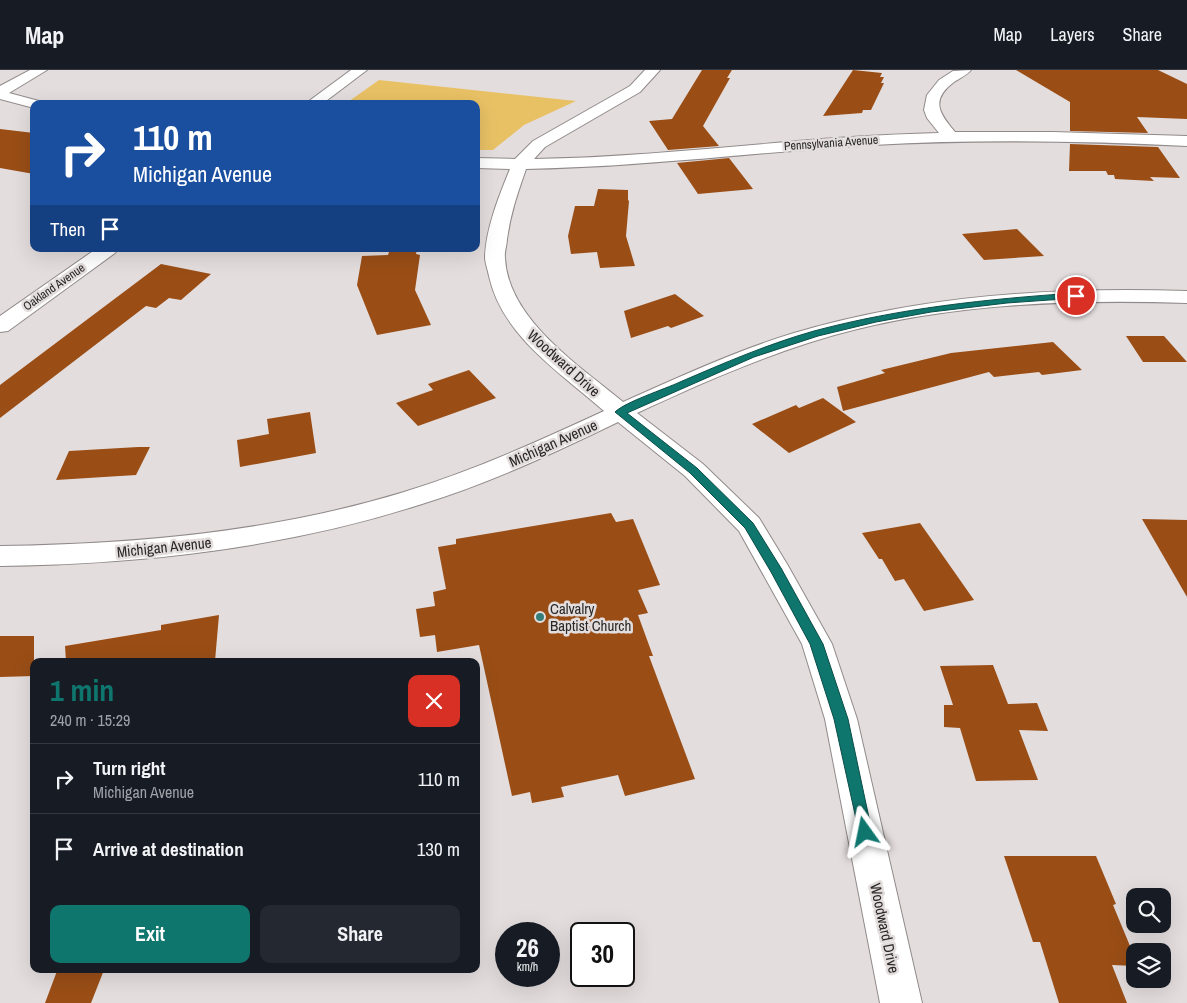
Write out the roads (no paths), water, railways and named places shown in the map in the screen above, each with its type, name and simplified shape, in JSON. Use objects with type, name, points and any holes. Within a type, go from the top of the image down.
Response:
[{"type":"street","points":[[0,94],[40,70]]},
{"type":"street","points":[[318,100],[360,70]]},
{"type":"street","name":"Woodward Drive","points":[[653,70],[635,89],[539,144],[520,164],[503,209],[494,258],[502,289],[513,312],[537,341],[620,412],[694,470],[749,525],[817,644],[841,719],[901,1003]]},
{"type":"street","points":[[950,136],[934,116],[932,107],[938,88],[952,76],[964,70]]},
{"type":"street","points":[[0,94],[30,103]]},
{"type":"street","name":"Pennsylvania Avenue","points":[[480,163],[607,162],[829,143],[950,136],[1052,136],[1187,141]]},
{"type":"street","name":"Oakland Avenue","points":[[0,326],[104,252]]},
{"type":"street","name":"Michigan Avenue","points":[[0,556],[136,552],[243,538],[340,519],[416,498],[494,469],[750,355],[816,334],[876,319],[931,309],[1007,300],[1076,296],[1187,297]]},
{"type":"place","name":"Calvalry Baptist Church","points":[[540,617]]}]
